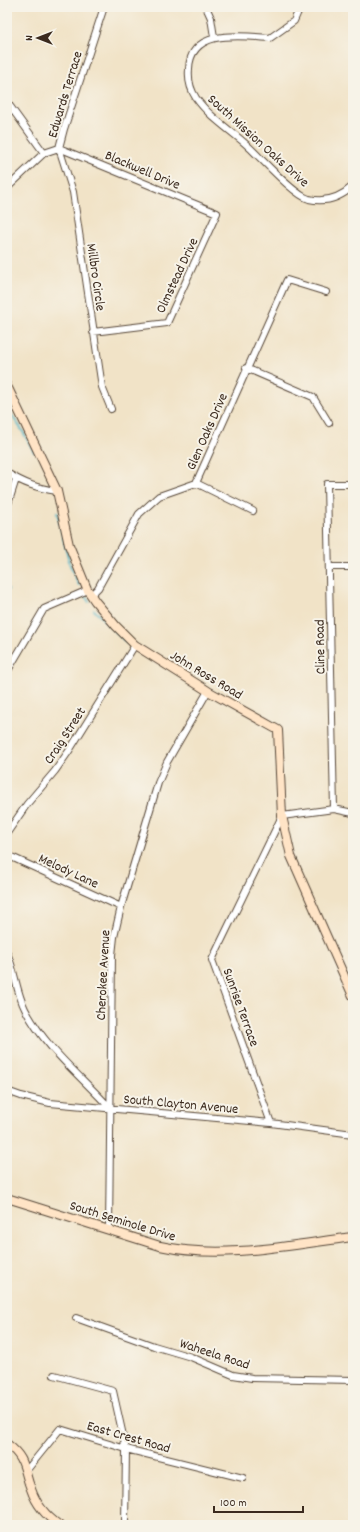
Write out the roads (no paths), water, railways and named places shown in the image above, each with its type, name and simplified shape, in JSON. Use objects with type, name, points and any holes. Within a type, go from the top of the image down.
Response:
[{"type":"street","name":"Edwards Terrace","points":[[7,188],[44,153],[59,148],[104,7]]},
{"type":"street","points":[[206,7],[211,18],[214,37],[243,36],[270,38],[294,21],[300,7]]},
{"type":"street","name":"South Mission Oaks Drive","points":[[214,37],[197,47],[191,56],[189,67],[190,88],[206,110],[242,140],[297,193],[304,197],[324,200],[337,198],[353,186]]},
{"type":"street","points":[[7,102],[44,153]]},
{"type":"street","name":"Blackwell Drive","points":[[59,148],[217,213]]},
{"type":"street","name":"Millbro Circle","points":[[59,148],[73,192],[102,387],[111,410]]},
{"type":"street","name":"Olmstead Drive","points":[[93,332],[167,323],[217,213]]},
{"type":"street","name":"Glen Oaks Drive","points":[[90,593],[98,588],[139,514],[159,496],[196,482],[246,368],[287,280],[326,292]]},
{"type":"street","points":[[246,368],[313,397],[329,423]]},
{"type":"street","name":"John Ross Road","points":[[7,386],[57,491],[69,545],[90,593],[116,626],[135,645],[208,691],[278,730],[282,816],[291,856],[353,996]]},
{"type":"street","points":[[7,473],[26,484],[42,489],[57,491]]},
{"type":"street","points":[[7,507],[16,479]]},
{"type":"street","points":[[196,482],[253,511]]},
{"type":"street","name":"Cline Road","points":[[334,809],[327,484],[353,484]]},
{"type":"street","points":[[329,568],[353,567]]},
{"type":"street","points":[[7,672],[44,610],[90,593]]},
{"type":"street","name":"Craig Street","points":[[7,833],[27,804],[56,771],[135,645]]},
{"type":"street","name":"Cherokee Avenue","points":[[109,1230],[112,954],[114,937],[121,907],[158,783],[167,762],[208,691]]},
{"type":"street","points":[[282,816],[334,809],[353,813]]},
{"type":"street","name":"Sunrise Terrace","points":[[271,1123],[212,960],[282,816]]},
{"type":"street","name":"Melody Lane","points":[[7,854],[121,907]]},
{"type":"street","points":[[7,953],[24,1007],[35,1026],[49,1044],[110,1108]]},
{"type":"street","name":"South Clayton Avenue","points":[[7,1091],[50,1103],[271,1123],[353,1134]]},
{"type":"street","name":"South Seminole Drive","points":[[7,1198],[180,1251],[226,1252],[353,1236]]},
{"type":"street","name":"Waheela Road","points":[[76,1318],[154,1346],[191,1357],[233,1374],[252,1378],[353,1380]]},
{"type":"street","points":[[54,1374],[113,1391],[126,1449],[125,1525]]},
{"type":"street","name":"East Crest Road","points":[[26,1471],[60,1429],[126,1449],[243,1478]]},
{"type":"street","points":[[7,1444],[22,1458],[36,1501],[42,1510],[59,1525]]},
{"type":"waterway","points":[[351,25],[353,19]]},
{"type":"waterway","points":[[7,410],[22,430],[34,452]]},
{"type":"waterway","points":[[57,512],[70,565],[79,585]]},
{"type":"waterway","points":[[86,597],[89,602]]},
{"type":"waterway","points":[[94,610],[127,643]]}]
